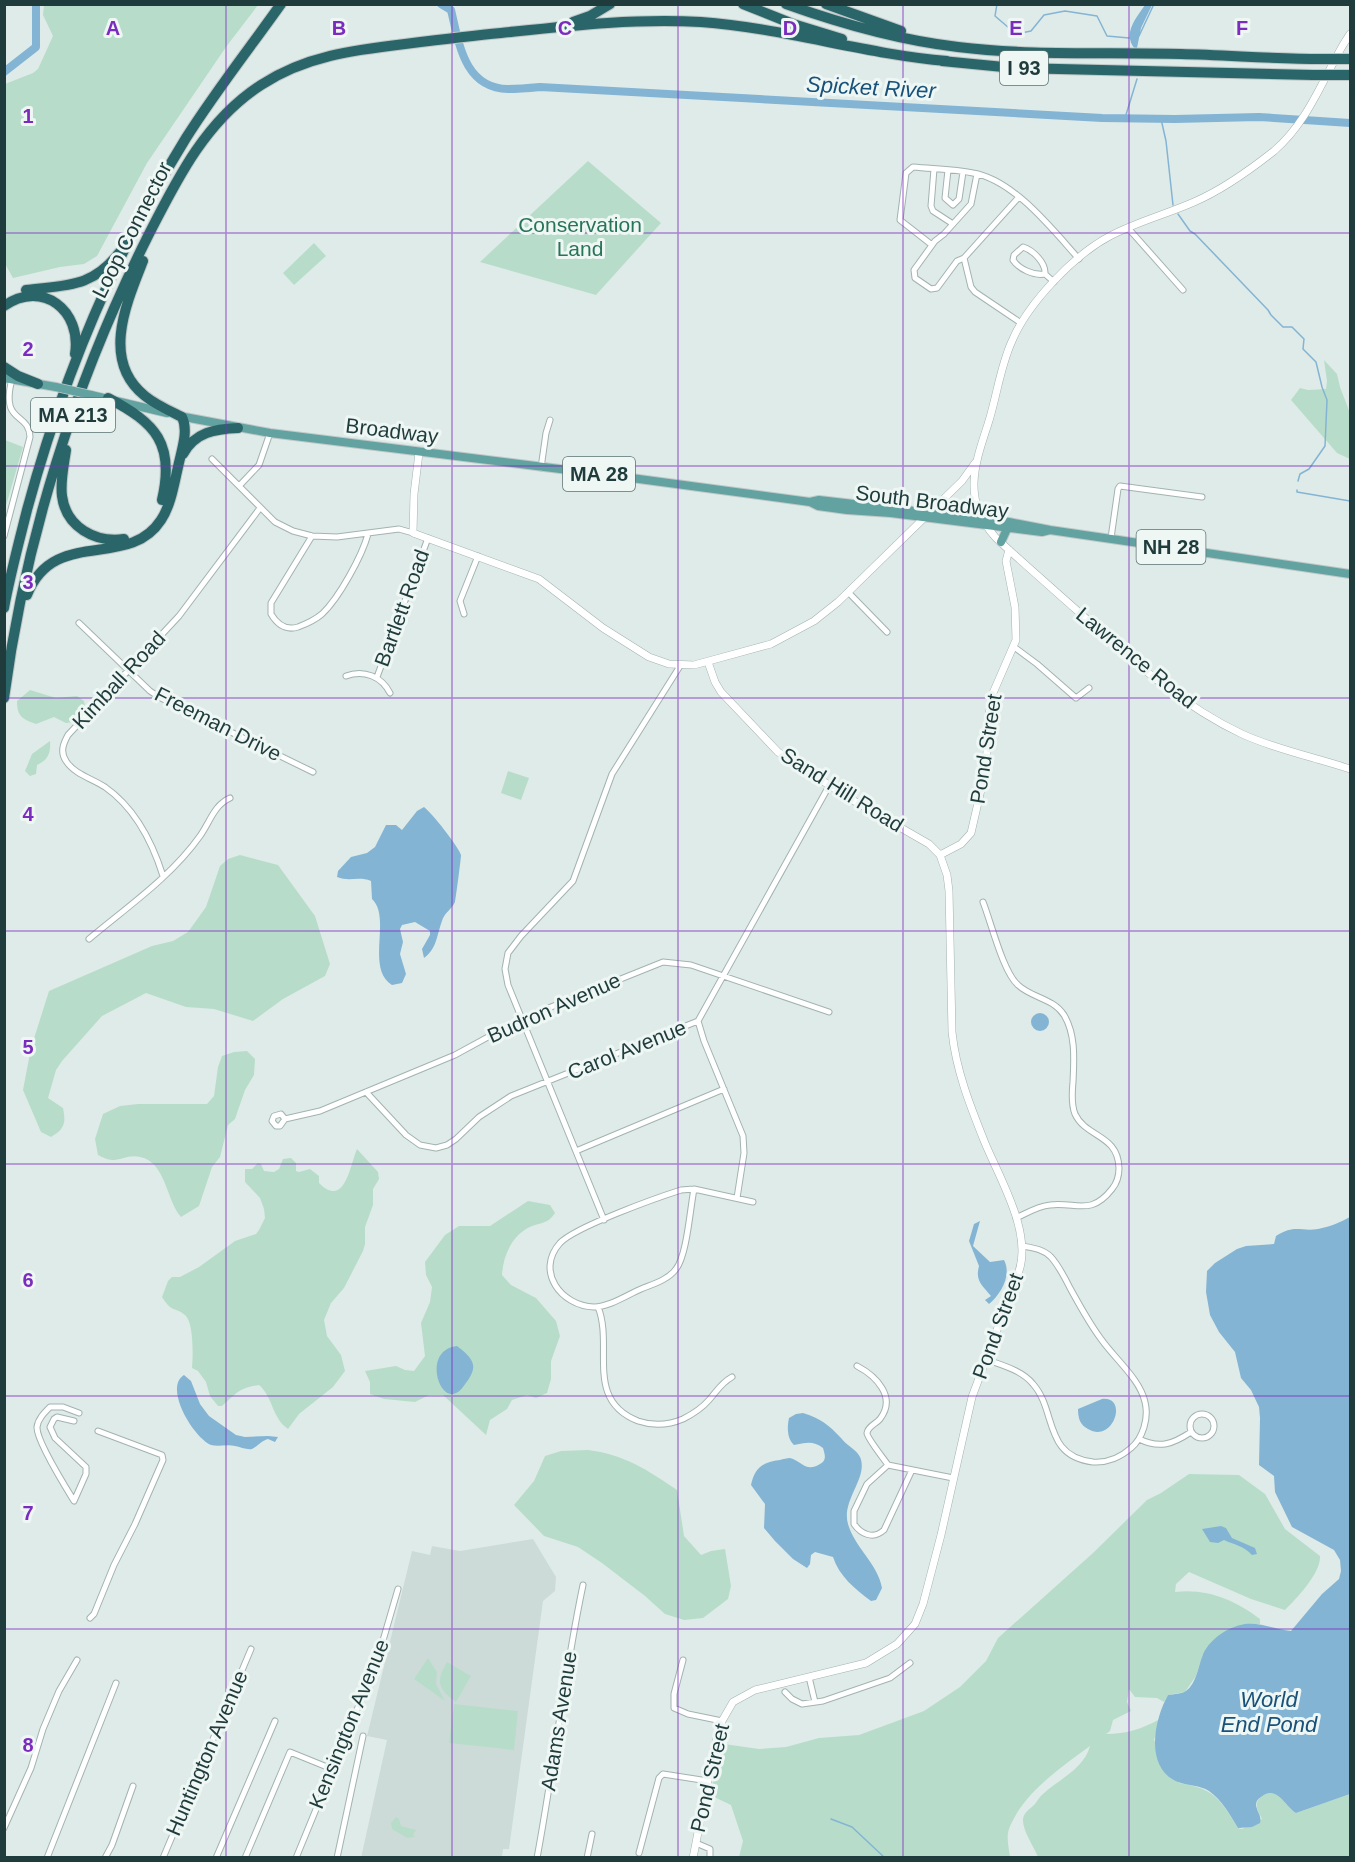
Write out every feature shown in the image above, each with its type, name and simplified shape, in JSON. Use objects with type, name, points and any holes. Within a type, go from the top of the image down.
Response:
[{"type":"highway","name":"Loop Connector","points":[[4,608],[37,475],[61,402],[90,326],[136,228],[163,177],[200,118],[281,4]]},
{"type":"highway","points":[[543,29],[583,19],[610,4]]},
{"type":"highway","name":"I 93","points":[[743,4],[793,24],[840,39],[946,62],[1014,68],[1345,75]]},
{"type":"highway","name":"I 93","points":[[786,4],[864,29],[956,46],[1064,53],[1349,59]]},
{"type":"highway","points":[[826,4],[866,20],[956,46]]},
{"type":"highway","points":[[543,29],[629,22],[710,23],[771,31],[906,57],[946,62]]},
{"type":"highway","name":"Loop Connector","points":[[4,698],[35,539],[60,452],[86,381],[108,322],[176,183],[201,142],[220,118],[246,95],[276,76],[300,64],[340,52],[543,29]]},
{"type":"highway","points":[[11,655],[26,596],[39,573],[53,562],[69,554],[131,544],[150,533],[165,514],[178,466],[184,421],[182,417],[149,399],[134,385],[123,363],[120,346],[121,330],[129,301],[176,183]]},
{"type":"highway","points":[[4,299],[20,292],[68,286],[91,279],[102,272],[136,228]]},
{"type":"highway","points":[[4,306],[20,298],[42,297],[57,303],[70,318],[75,329],[76,346],[61,402]]},
{"type":"highway","points":[[4,367],[38,384]]},
{"type":"highway","points":[[86,381],[66,450],[62,481],[63,500],[70,517],[80,528],[93,536],[112,540],[136,535],[156,517],[164,490],[166,463],[162,446],[152,429],[134,412],[108,398]]},
{"type":"highway","points":[[178,466],[187,447],[196,438],[216,430],[238,428]]},
{"type":"main road","name":"Broadway","points":[[8,378],[108,398],[182,417],[270,433],[780,498]]},
{"type":"main road","name":"South Broadway","points":[[780,498],[847,510],[927,514],[983,522],[1029,525],[1350,574]]},
{"type":"main road","name":"South Broadway","points":[[983,522],[1007,529],[1042,532],[1050,530]]},
{"type":"main road","points":[[1001,542],[1007,529]]},
{"type":"street","points":[[983,522],[973,492],[975,463],[1008,349],[1021,323],[1037,300],[1079,258],[1110,236],[1209,195],[1270,153],[1287,138],[1298,124],[1350,34]]},
{"type":"street","points":[[932,245],[900,220],[906,173],[913,167],[977,174],[992,180],[1018,196],[1079,258]]},
{"type":"street","points":[[934,169],[931,206],[933,211],[952,224]]},
{"type":"street","points":[[948,170],[945,198],[953,205],[959,199],[963,172]]},
{"type":"street","points":[[977,174],[971,204],[932,245],[914,270],[915,278],[931,289],[937,288],[957,261],[963,258],[1018,196]]},
{"type":"street","points":[[1128,228],[1183,290]]},
{"type":"street","points":[[1045,274],[1038,275],[1017,265],[1013,260],[1014,255],[1023,247],[1028,249],[1045,267],[1045,274],[1053,282]]},
{"type":"street","points":[[963,258],[971,287],[975,292],[1021,323]]},
{"type":"street","points":[[4,536],[30,437],[28,428],[9,408],[8,378]]},
{"type":"street","points":[[541,468],[550,420]]},
{"type":"street","points":[[240,485],[260,465],[270,433]]},
{"type":"street","points":[[413,533],[414,494],[419,453]]},
{"type":"street","points":[[212,459],[275,522],[292,531],[312,536],[337,537],[399,529],[428,538],[539,579],[603,628],[635,648],[656,660],[680,666],[708,662],[771,644],[821,616],[957,486],[975,463]]},
{"type":"street","points":[[957,486],[966,486],[973,492]]},
{"type":"street","points":[[1111,538],[1120,486],[1179,496],[1203,497]]},
{"type":"street","name":"Kimball Road","points":[[163,876],[149,839],[128,809],[104,786],[66,762],[62,752],[63,747],[69,735],[179,616],[260,508]]},
{"type":"street","name":"Lawrence Road","points":[[983,522],[1009,550],[1125,655],[1203,713],[1265,744],[1350,769]]},
{"type":"street","points":[[312,536],[272,603],[271,614],[283,627],[300,626],[324,613],[355,566],[368,534]]},
{"type":"street","name":"Bartlett Road","points":[[376,677],[428,538]]},
{"type":"street","name":"Pond Street","points":[[693,1857],[722,1721],[729,1707],[743,1695],[768,1686],[866,1663],[893,1647],[909,1633],[915,1624],[923,1604],[941,1535],[970,1405],[1021,1266],[1022,1246],[1016,1218],[975,1116],[955,1054],[952,1032],[949,891],[947,875],[940,855],[961,844],[971,832],[986,768],[989,714],[993,693],[1014,648],[1017,629],[1006,561],[1009,550]]},
{"type":"street","points":[[464,614],[460,602],[478,556]]},
{"type":"street","points":[[848,592],[887,632]]},
{"type":"street","name":"Freeman Drive","points":[[78,623],[159,697],[313,772]]},
{"type":"street","points":[[1014,648],[1037,664],[1076,698],[1089,688]]},
{"type":"street","name":"Sand Hill Road","points":[[708,662],[719,689],[770,745],[791,762],[829,786],[923,840],[940,855]]},
{"type":"street","points":[[604,1220],[521,1019],[506,980],[505,969],[508,953],[521,936],[573,881],[612,774],[680,666]]},
{"type":"street","name":"Bartlett Road","points":[[346,676],[358,673],[376,677],[382,680],[390,693]]},
{"type":"street","name":"Carol Avenue","points":[[366,1092],[406,1135],[420,1145],[436,1148],[456,1139],[480,1117],[504,1100],[698,1021],[829,786]]},
{"type":"street","points":[[89,939],[163,876],[192,846],[220,803],[230,798]]},
{"type":"street","points":[[983,902],[1013,980],[1025,990],[1054,1005],[1065,1017],[1073,1049],[1072,1098],[1075,1113],[1085,1126],[1111,1145],[1117,1155],[1119,1165],[1119,1176],[1114,1186],[1094,1204],[1084,1207],[1046,1206],[1016,1218]]},
{"type":"street","name":"Budron Avenue","points":[[285,1119],[313,1113],[366,1092],[455,1055],[521,1019],[663,962],[691,965],[829,1012]]},
{"type":"street","points":[[698,1021],[740,1126],[744,1142],[737,1198]]},
{"type":"street","points":[[576,1151],[724,1089]]},
{"type":"street","points":[[694,1189],[682,1260],[665,1279],[598,1307],[583,1306],[567,1300],[556,1288],[550,1267],[555,1251],[565,1239],[604,1220],[681,1190],[694,1189],[753,1202]]},
{"type":"street","points":[[985,1359],[1022,1374],[1032,1382],[1039,1393],[1059,1442],[1077,1457],[1098,1462],[1114,1459],[1128,1451],[1139,1438],[1145,1425],[1146,1410],[1141,1390],[1094,1330],[1053,1259],[1038,1249],[1022,1246]]},
{"type":"street","points":[[598,1307],[603,1323],[604,1382],[611,1399],[630,1417],[656,1425],[682,1419],[700,1408],[722,1383],[732,1377]]},
{"type":"street","points":[[857,1366],[873,1376],[885,1392],[884,1412],[869,1429],[867,1437],[888,1465],[953,1478]]},
{"type":"street","points":[[74,1421],[57,1417],[50,1427],[55,1438],[82,1462],[87,1470],[74,1501],[42,1446],[36,1431],[40,1419],[50,1407],[63,1407],[79,1413]]},
{"type":"street","points":[[1206,1414],[1212,1419],[1214,1426],[1208,1436],[1197,1437],[1191,1432],[1190,1424],[1194,1416],[1206,1414]]},
{"type":"street","points":[[90,1618],[94,1614],[163,1460],[162,1455],[98,1431]]},
{"type":"street","points":[[1139,1438],[1150,1444],[1164,1445],[1173,1443],[1191,1432]]},
{"type":"street","points":[[888,1465],[867,1484],[854,1511],[854,1524],[859,1530],[873,1536],[879,1535],[884,1530],[912,1470]]},
{"type":"street","name":"Adams Avenue","points":[[537,1857],[570,1649],[583,1585]]},
{"type":"street","name":"Kensington Avenue","points":[[296,1857],[377,1661],[398,1589]]},
{"type":"street","name":"Huntington Avenue","points":[[163,1857],[251,1648]]},
{"type":"street","points":[[4,1828],[31,1768],[58,1691],[77,1660]]},
{"type":"street","points":[[683,1660],[674,1694],[674,1708],[688,1714],[722,1721]]},
{"type":"street","points":[[785,1692],[798,1703],[814,1702],[882,1681],[910,1663]]},
{"type":"street","points":[[808,1677],[814,1702]]},
{"type":"street","points":[[46,1857],[116,1683]]},
{"type":"street","points":[[216,1857],[275,1721]]},
{"type":"street","points":[[337,1857],[363,1736]]},
{"type":"street","points":[[245,1857],[290,1752],[332,1768]]},
{"type":"street","points":[[639,1853],[658,1778],[663,1774],[708,1781]]},
{"type":"street","points":[[105,1857],[112,1845],[133,1786]]},
{"type":"street","points":[[587,1857],[592,1834]]},
{"type":"street","points":[[696,1843],[710,1849],[710,1857]]},
{"type":"shaded area","points":[[533,1539],[556,1577],[555,1591],[543,1601],[509,1849],[503,1849],[502,1857],[361,1858],[387,1740],[367,1736],[412,1551],[430,1555],[432,1546],[460,1551]]},
{"type":"green space","points":[[44,5],[258,5],[226,47],[147,163],[97,256],[84,264],[13,278],[4,262],[5,84],[38,69],[53,36],[43,15]]},
{"type":"green space","name":"Conservation Land","points":[[588,161],[661,223],[596,295],[480,262]]},
{"type":"green space","points":[[314,243],[326,256],[294,285],[283,273]]},
{"type":"green space","points":[[1324,360],[1337,374],[1350,413],[1350,459],[1337,453],[1291,400],[1300,388],[1326,389]]},
{"type":"green space","points":[[4,440],[23,447],[5,509]]},
{"type":"green space","points":[[30,690],[56,698],[77,696],[84,701],[85,706],[73,722],[66,723],[54,717],[36,724],[21,716],[17,706],[17,701]]},
{"type":"green space","points":[[50,741],[48,756],[37,765],[36,774],[30,776],[25,771],[32,754]]},
{"type":"green space","points":[[508,771],[529,778],[521,800],[501,793]]},
{"type":"green space","points":[[240,855],[278,865],[315,916],[330,964],[325,976],[283,999],[253,1021],[214,1009],[186,1007],[146,993],[102,1016],[56,1070],[48,1098],[63,1108],[62,1128],[51,1137],[41,1132],[23,1090],[31,1048],[49,991],[152,946],[173,941],[188,932],[206,907],[220,866],[228,859]]},
{"type":"green space","points":[[247,1051],[255,1059],[254,1075],[245,1090],[235,1119],[228,1125],[220,1157],[212,1167],[199,1206],[181,1217],[160,1174],[149,1160],[133,1156],[110,1160],[98,1155],[95,1139],[103,1114],[120,1106],[138,1104],[207,1104],[214,1096],[222,1056]]},
{"type":"green space","points":[[357,1149],[378,1172],[379,1179],[373,1189],[373,1205],[365,1227],[363,1251],[344,1288],[331,1303],[324,1320],[327,1336],[341,1355],[345,1371],[333,1387],[299,1414],[288,1429],[279,1419],[267,1395],[259,1385],[242,1390],[222,1406],[218,1406],[210,1396],[206,1382],[198,1371],[192,1368],[192,1340],[188,1319],[181,1312],[169,1306],[162,1297],[168,1281],[172,1277],[180,1277],[199,1267],[235,1241],[256,1234],[259,1230],[265,1218],[264,1209],[260,1198],[245,1182],[245,1169],[252,1169],[258,1163],[264,1171],[274,1172],[279,1169],[283,1159],[291,1158],[296,1163],[296,1171],[310,1169],[319,1176],[319,1183],[328,1190],[335,1191],[345,1182]]},
{"type":"green space","points":[[528,1201],[550,1205],[555,1213],[549,1220],[527,1228],[515,1239],[504,1260],[502,1275],[511,1285],[536,1298],[556,1321],[560,1336],[551,1361],[551,1379],[547,1393],[536,1398],[527,1395],[512,1400],[507,1409],[490,1420],[486,1435],[443,1395],[429,1395],[415,1402],[384,1399],[370,1394],[370,1382],[365,1371],[396,1366],[414,1371],[425,1356],[421,1323],[430,1302],[432,1287],[426,1275],[425,1262],[445,1235],[459,1226],[490,1226]]},
{"type":"green space","points":[[588,1450],[624,1459],[677,1490],[684,1536],[701,1555],[725,1549],[731,1586],[728,1599],[703,1618],[684,1620],[665,1614],[645,1596],[578,1547],[544,1536],[514,1505],[534,1481],[545,1456],[561,1451]]},
{"type":"green space","points":[[1189,1474],[1239,1475],[1265,1494],[1285,1529],[1320,1556],[1317,1570],[1285,1610],[1251,1599],[1189,1572],[1176,1584],[1175,1592],[1198,1592],[1231,1601],[1260,1619],[1260,1624],[1246,1624],[1203,1654],[1196,1676],[1185,1692],[1168,1695],[1164,1702],[1157,1698],[1135,1697],[1129,1689],[1127,1702],[1131,1711],[1113,1720],[1110,1731],[1106,1734],[1134,1730],[1160,1719],[1154,1740],[1179,1783],[1201,1788],[1215,1796],[1238,1828],[1242,1829],[1262,1819],[1257,1802],[1267,1794],[1276,1795],[1296,1813],[1350,1794],[1350,1857],[1038,1857],[1024,1828],[1025,1814],[1042,1795],[1077,1767],[1090,1746],[1044,1782],[1023,1804],[1008,1832],[1010,1857],[739,1857],[743,1841],[731,1805],[710,1795],[719,1753],[724,1744],[759,1749],[786,1747],[819,1738],[859,1735],[924,1711],[960,1687],[986,1661],[998,1638],[1093,1553],[1147,1500]]},
{"type":"green space","points":[[428,1658],[437,1672],[436,1684],[445,1701],[414,1679]]},
{"type":"green space","points":[[447,1662],[471,1676],[456,1702],[445,1693],[440,1684],[441,1674]]},
{"type":"green space","points":[[454,1704],[518,1711],[514,1750],[449,1743]]},
{"type":"green space","points":[[396,1817],[401,1826],[416,1830],[413,1835],[415,1837],[407,1838],[392,1829],[391,1823]]},
{"type":"water","points":[[1145,5],[1152,5],[1141,28],[1135,49],[1131,43],[1130,32],[1134,21]]},
{"type":"water","points":[[424,807],[461,855],[455,902],[443,918],[434,946],[424,958],[422,949],[430,931],[415,922],[402,925],[400,929],[403,942],[400,954],[406,974],[402,983],[392,985],[384,977],[380,967],[380,918],[372,899],[371,881],[337,877],[338,871],[351,857],[367,853],[375,847],[386,825],[396,825],[402,830],[417,811]]},
{"type":"water","points":[[1036,1013],[1044,1013],[1049,1018],[1047,1029],[1036,1031],[1031,1026],[1031,1018]]},
{"type":"water","name":"World End Pond","points":[[1350,1217],[1350,1794],[1296,1813],[1276,1795],[1267,1794],[1256,1802],[1260,1823],[1252,1827],[1238,1828],[1218,1799],[1209,1791],[1178,1782],[1167,1775],[1160,1766],[1155,1743],[1163,1705],[1168,1695],[1182,1693],[1189,1688],[1205,1651],[1219,1635],[1245,1624],[1257,1624],[1291,1631],[1322,1594],[1339,1579],[1341,1571],[1340,1560],[1334,1550],[1292,1527],[1275,1492],[1274,1476],[1259,1465],[1259,1407],[1251,1390],[1241,1378],[1235,1352],[1219,1332],[1210,1315],[1206,1292],[1207,1271],[1237,1249],[1274,1244],[1276,1236],[1288,1230],[1322,1228]]},
{"type":"water","points":[[980,1221],[973,1246],[990,1262],[1004,1260],[1007,1272],[998,1295],[989,1304],[985,1300],[991,1296],[979,1279],[979,1266],[969,1241],[974,1224]]},
{"type":"water","points":[[457,1346],[472,1361],[473,1370],[463,1387],[455,1393],[448,1393],[438,1378],[437,1368],[439,1358],[445,1350]]},
{"type":"water","points":[[184,1375],[191,1381],[200,1404],[209,1416],[236,1435],[278,1437],[275,1442],[268,1439],[250,1449],[232,1445],[211,1445],[204,1441],[189,1423],[179,1401],[178,1381]]},
{"type":"water","points":[[1102,1399],[1110,1400],[1115,1405],[1116,1411],[1111,1425],[1097,1432],[1081,1423],[1078,1409]]},
{"type":"water","points":[[803,1413],[828,1426],[860,1457],[861,1473],[848,1506],[848,1524],[851,1533],[880,1579],[882,1588],[876,1600],[871,1601],[848,1582],[833,1557],[815,1552],[811,1555],[807,1568],[793,1559],[764,1528],[765,1504],[751,1485],[757,1470],[769,1462],[786,1458],[794,1459],[808,1467],[820,1464],[825,1459],[823,1448],[819,1445],[809,1443],[794,1445],[790,1440],[789,1418]]},
{"type":"water","points":[[1221,1526],[1226,1528],[1232,1538],[1255,1548],[1257,1554],[1252,1555],[1242,1547],[1224,1540],[1218,1543],[1210,1542],[1202,1529]]},
{"type":"waterway","name":"Spicket River","points":[[4,72],[36,47],[36,4]]},
{"type":"waterway","name":"Spicket River","points":[[441,4],[451,10],[461,49],[473,72],[493,87],[508,89],[540,87],[1102,118],[1259,117],[1350,123]]},
{"type":"waterway","points":[[997,4],[995,16],[1016,34],[1031,31],[1044,15],[1065,11],[1097,16],[1107,36],[1129,38]]},
{"type":"waterway","points":[[1139,36],[1154,4]]},
{"type":"waterway","points":[[1125,118],[1137,79]]},
{"type":"waterway","points":[[1161,119],[1166,141],[1173,205]]},
{"type":"waterway","points":[[1178,214],[1190,231],[1283,327],[1292,327],[1304,339],[1303,349],[1316,362],[1327,400],[1325,446],[1309,469],[1300,474],[1298,481]]},
{"type":"waterway","points":[[1297,490],[1297,492],[1350,501]]},
{"type":"waterway","points":[[831,1819],[852,1827],[885,1858]]}]
